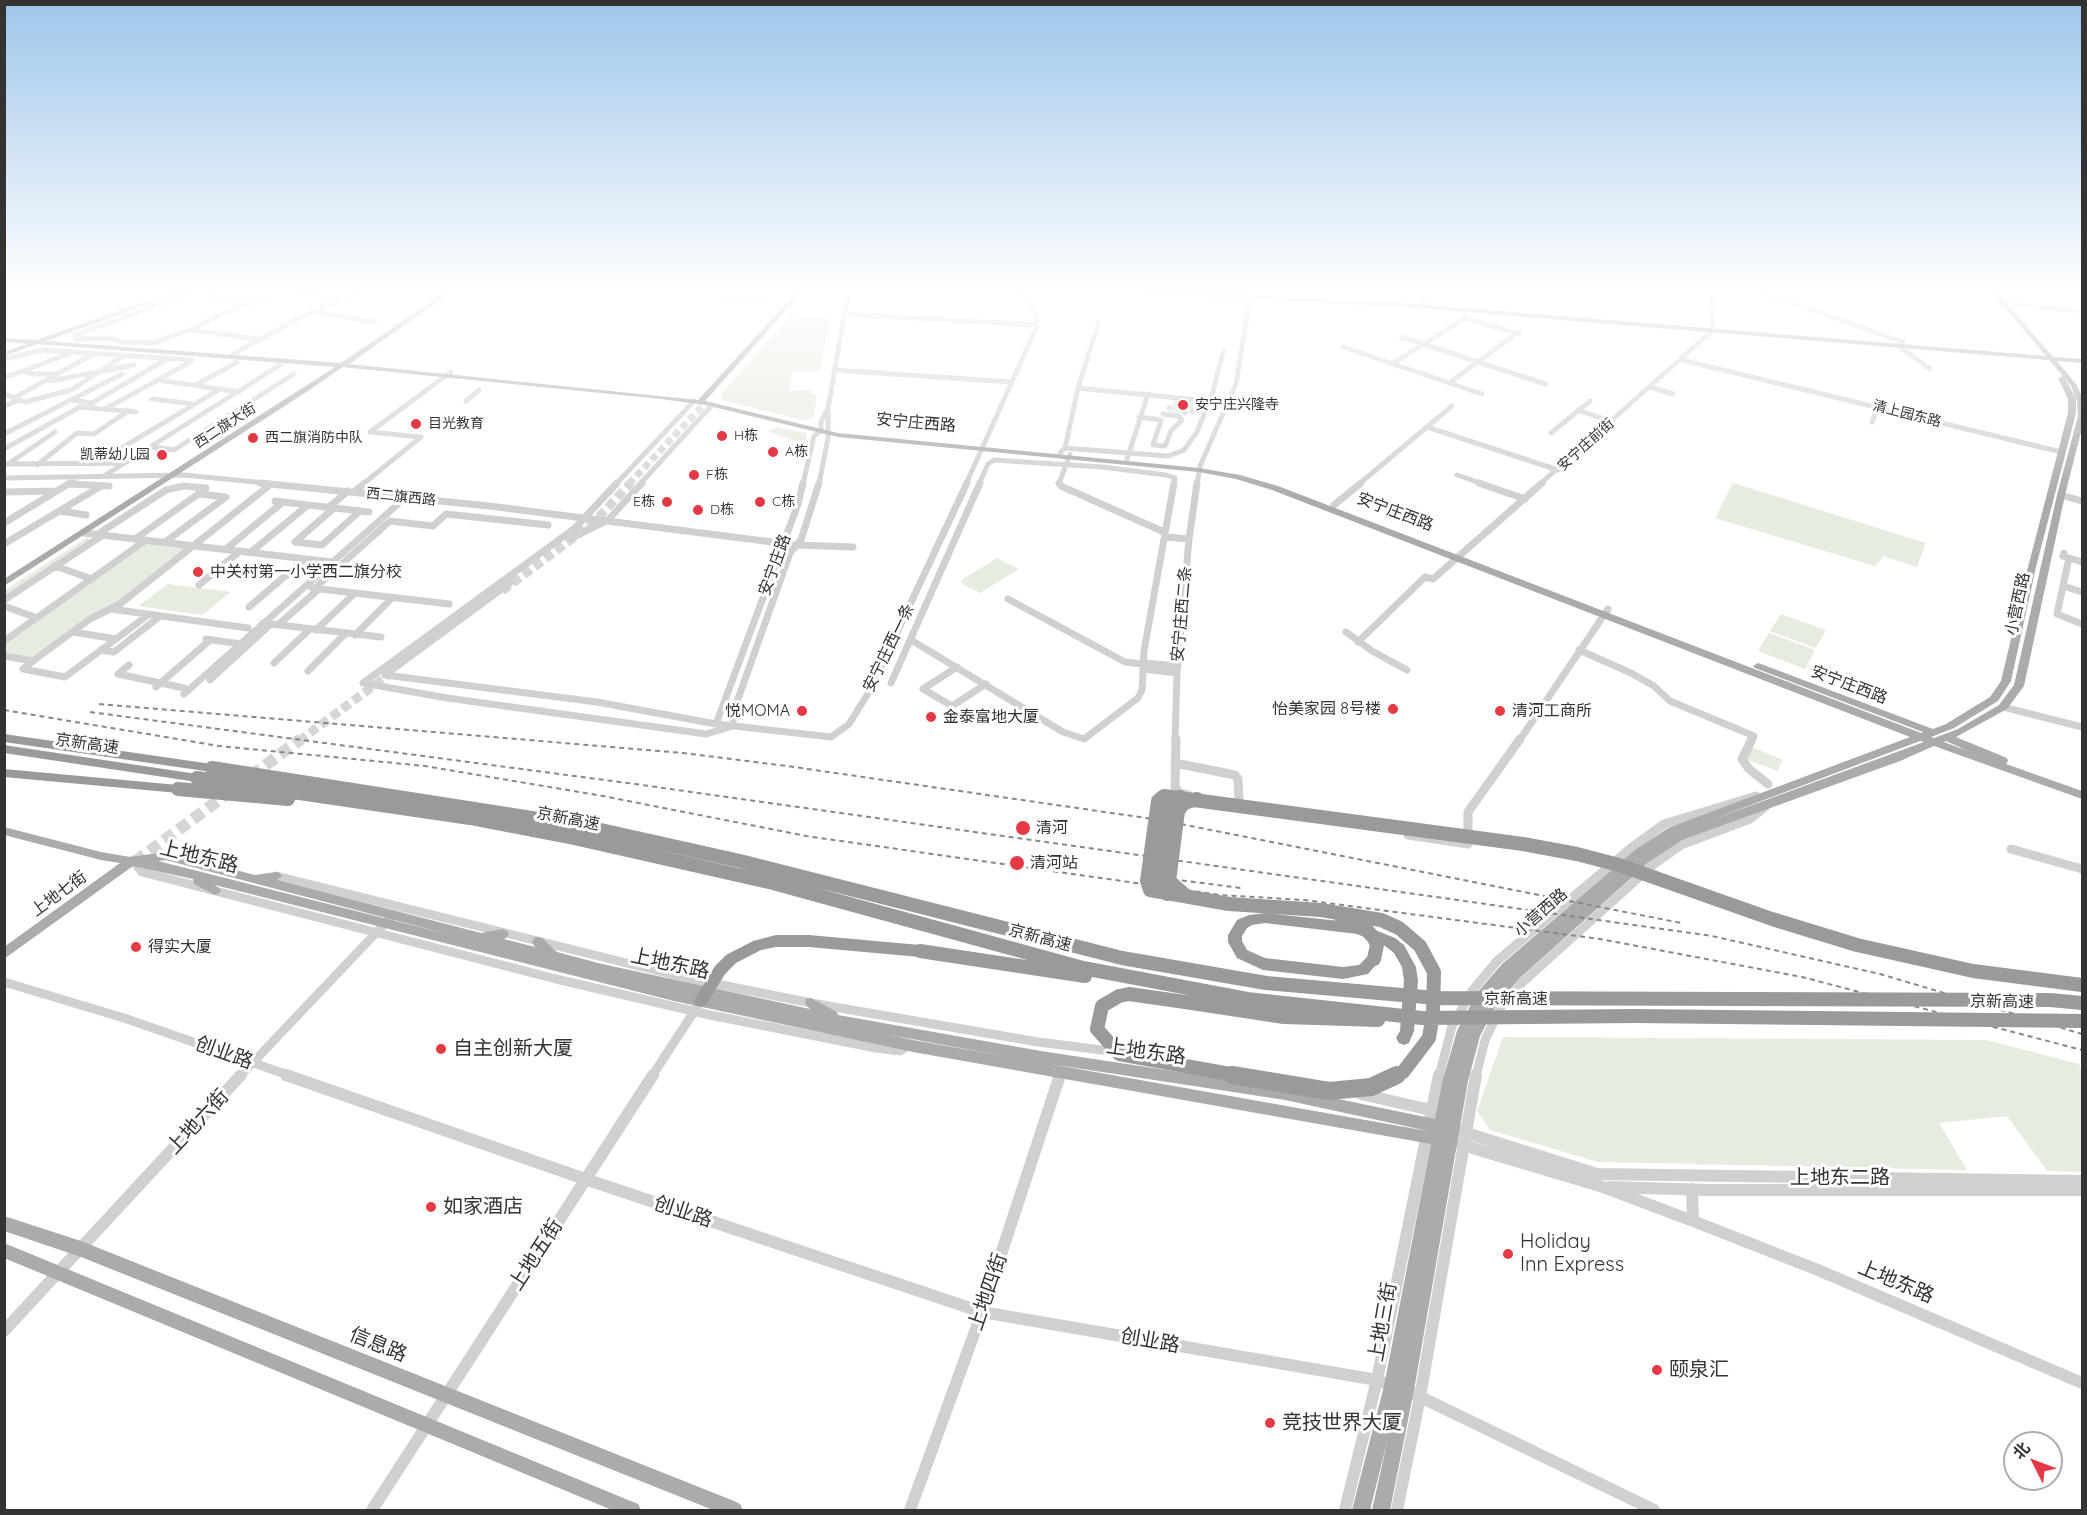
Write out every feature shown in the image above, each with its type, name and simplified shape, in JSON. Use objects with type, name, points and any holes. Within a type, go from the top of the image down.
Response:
[{"type":"highway","name":"京新高速","points":[[4,738],[486,808],[594,828],[730,858],[1122,958],[1266,983],[1436,998],[2050,1000],[2082,1003]]},
{"type":"highway","name":"京新高速","points":[[4,750],[470,818],[522,828],[717,869],[1104,973],[1247,999],[1422,1018],[1636,1016],[2082,1021]]},
{"type":"highway","points":[[4,773],[300,800],[424,819],[522,828]]},
{"type":"highway","points":[[1422,1018],[1354,1021],[1284,1017],[1129,994],[1119,996],[1102,1006],[1097,1029],[1119,1054],[1329,1091],[1371,1087],[1404,1072],[1429,1038],[1433,1012],[1434,972],[1420,946],[1399,928],[1360,914],[1191,898],[1150,890],[1147,881],[1158,801],[1164,796],[1184,796],[1577,854],[1619,865],[1782,923],[1857,945],[1944,966],[2082,985]]},
{"type":"highway","points":[[1191,898],[1169,881],[1179,811],[1184,803],[1198,799]]},
{"type":"highway","points":[[1293,908],[1358,923],[1365,928],[1377,945],[1374,959],[1363,970],[1344,973],[1263,964],[1242,954],[1235,942],[1235,935],[1242,924],[1248,920],[1265,918],[1358,929],[1390,942],[1399,949],[1409,967],[1410,991],[1407,1031],[1404,1038]]},
{"type":"highway","points":[[703,997],[730,959],[758,945],[776,941],[809,941],[920,951],[1083,975],[1199,1004]]},
{"type":"main road","points":[[283,359],[343,363]]},
{"type":"main road","points":[[290,359],[450,373],[704,402],[824,430],[1199,468]]},
{"type":"main road","name":"西二旗大街","points":[[343,363],[349,359]]},
{"type":"main road","name":"西二旗大街","points":[[5,582],[349,359]]},
{"type":"main road","points":[[704,402],[742,359]]},
{"type":"main road","name":"小营西路","points":[[1767,794],[1933,737],[1994,699],[2006,681],[2072,413],[2072,399],[2049,359]]},
{"type":"main road","name":"小营西路","points":[[1933,737],[1945,737],[1987,718],[2003,706],[2019,686],[2061,495],[2081,420],[2081,401],[2074,385],[2050,359]]},
{"type":"main road","name":"安宁庄西路","points":[[1066,456],[1128,456],[1259,477],[2082,795]]},
{"type":"main road","name":"安宁庄西路","points":[[1199,468],[1275,488],[1460,556]]},
{"type":"main road","name":"西二旗大街","points":[[5,582],[84,533],[170,474]]},
{"type":"main road","name":"安宁庄西路","points":[[1605,612],[1919,737],[1933,737]]},
{"type":"main road","name":"小营西路","points":[[1443,1132],[1474,1035],[1491,1002],[1515,975],[1645,859],[1678,837],[1767,794],[1919,737]]},
{"type":"main road","points":[[1945,737],[2020,768],[2082,789]]},
{"type":"main road","name":"上地东路","points":[[4,831],[372,915]]},
{"type":"main road","name":"上地东路","points":[[128,860],[166,856],[372,915],[385,923],[909,1045],[1410,1134],[1443,1132]]},
{"type":"main road","name":"上地七街","points":[[4,947],[128,860]]},
{"type":"main road","name":"上地七街","points":[[4,954],[128,860]]},
{"type":"main road","points":[[195,875],[198,881],[215,890]]},
{"type":"main road","points":[[252,880],[276,876]]},
{"type":"main road","name":"上地东路","points":[[385,923],[479,938],[703,997],[1041,1057],[1285,1094],[1443,1132]]},
{"type":"main road","points":[[479,938],[503,934]]},
{"type":"main road","points":[[538,942],[554,958]]},
{"type":"main road","points":[[811,1003],[840,1021]]},
{"type":"main road","name":"上地三街","points":[[1381,1510],[1399,1389],[1443,1132]]},
{"type":"main road","name":"信息路","points":[[4,1223],[81,1249],[734,1510]]},
{"type":"main road","points":[[4,1250],[632,1510]]},
{"type":"main road","name":"上地三街","points":[[1361,1510],[1399,1389]]},
{"type":"street","points":[[4,378],[57,359]]},
{"type":"street","points":[[4,406],[85,359]]},
{"type":"street","points":[[4,394],[25,402],[71,390],[119,359]]},
{"type":"street","points":[[104,410],[192,360],[165,359]]},
{"type":"street","points":[[71,400],[92,403],[168,359]]},
{"type":"street","name":"安宁庄路","points":[[733,726],[736,703],[790,553],[801,540],[820,480],[828,438],[824,430],[837,359]]},
{"type":"street","name":"安宁庄西一条","points":[[406,655],[385,675],[447,686],[456,684],[597,702],[716,724],[831,737],[849,724],[869,692],[1022,359]]},
{"type":"street","points":[[1087,359],[1078,388],[1059,484],[1165,534],[1189,539]]},
{"type":"street","points":[[1148,394],[1128,456],[1168,456],[1184,450],[1197,432],[1202,412],[1209,401],[1221,359]]},
{"type":"street","name":"安宁庄西二条","points":[[1239,801],[1179,793],[1175,787],[1175,763],[1178,669],[1189,539],[1199,468],[1236,384],[1240,359]]},
{"type":"street","points":[[1377,359],[1482,394]]},
{"type":"street","points":[[1392,364],[1400,359]]},
{"type":"street","points":[[1467,359],[1546,384]]},
{"type":"street","points":[[1449,382],[1482,359]]},
{"type":"street","points":[[1918,359],[1930,369]]},
{"type":"street","name":"安宁庄前街","points":[[1358,642],[1425,577],[1433,579],[1682,360]]},
{"type":"street","name":"清上园东路","points":[[1682,360],[2061,452]]},
{"type":"street","points":[[196,386],[237,362]]},
{"type":"street","points":[[44,381],[134,365],[116,374],[239,392]]},
{"type":"street","points":[[104,476],[280,365]]},
{"type":"street","points":[[835,370],[1011,382]]},
{"type":"street","points":[[23,371],[56,374]]},
{"type":"street","points":[[360,511],[322,545],[295,542],[352,491],[421,437],[370,432],[450,373]]},
{"type":"street","points":[[4,434],[122,374]]},
{"type":"street","points":[[151,447],[174,450],[294,374]]},
{"type":"street","points":[[1651,387],[1672,394]]},
{"type":"street","points":[[1078,388],[1148,394],[1170,400],[1209,401]]},
{"type":"street","points":[[95,464],[220,389]]},
{"type":"street","points":[[466,401],[479,390]]},
{"type":"street","points":[[152,399],[215,407]]},
{"type":"street","points":[[1139,417],[1165,418],[1182,420],[1171,431],[1167,442],[1155,441],[1165,418],[1170,400]]},
{"type":"street","points":[[1551,433],[1590,401]]},
{"type":"street","points":[[406,655],[575,528],[704,402]]},
{"type":"street","points":[[704,402],[608,520],[581,531],[363,683],[447,699],[706,734],[733,726]]},
{"type":"street","points":[[1334,505],[1452,406]]},
{"type":"street","points":[[4,449],[80,407],[136,412]]},
{"type":"street","points":[[1872,422],[1878,407]]},
{"type":"street","points":[[1578,410],[1612,422]]},
{"type":"street","points":[[39,430],[94,434],[128,411]]},
{"type":"street","points":[[1165,418],[1176,427]]},
{"type":"street","points":[[1427,427],[1558,470]]},
{"type":"street","name":"安宁庄路","points":[[716,724],[723,711],[806,478],[814,436],[824,430]]},
{"type":"street","points":[[6,464],[55,432]]},
{"type":"street","points":[[37,465],[77,433]]},
{"type":"street","points":[[891,683],[988,464],[994,460],[1066,456],[1174,478],[1143,665],[1142,690],[1138,698],[1081,739],[1063,732],[911,640]]},
{"type":"street","points":[[6,464],[124,463]]},
{"type":"street","name":"西二旗西路","points":[[4,478],[170,474],[489,506],[783,544],[853,547]]},
{"type":"street","points":[[1457,475],[1525,499]]},
{"type":"street","points":[[4,523],[77,477]]},
{"type":"street","points":[[69,484],[109,486]]},
{"type":"street","points":[[148,615],[65,677],[23,669],[73,632],[110,609],[271,484]]},
{"type":"street","points":[[4,544],[101,486]]},
{"type":"street","points":[[4,600],[166,490],[184,486],[206,488],[135,539]]},
{"type":"street","points":[[4,492],[57,491]]},
{"type":"street","points":[[165,542],[226,497],[199,494]]},
{"type":"street","points":[[2061,495],[2082,501]]},
{"type":"street","points":[[210,680],[271,624],[332,562],[406,497]]},
{"type":"street","points":[[226,549],[279,502],[369,512]]},
{"type":"street","points":[[251,552],[308,505]]},
{"type":"street","points":[[478,517],[489,506]]},
{"type":"street","points":[[59,511],[86,515]]},
{"type":"street","points":[[129,665],[118,674],[148,679],[157,686],[184,691],[241,644],[317,588],[390,521],[433,526],[446,514],[548,525]]},
{"type":"street","points":[[84,533],[332,562]]},
{"type":"street","points":[[4,641],[146,540]]},
{"type":"street","points":[[296,558],[312,544]]},
{"type":"street","points":[[199,585],[240,551]]},
{"type":"street","points":[[2082,562],[2067,555],[2057,614],[2082,624]]},
{"type":"street","points":[[249,608],[305,559]]},
{"type":"street","points":[[55,566],[92,579]]},
{"type":"street","points":[[2063,586],[2082,592]]},
{"type":"street","points":[[306,587],[450,604]]},
{"type":"street","points":[[274,663],[354,594]]},
{"type":"street","points":[[355,635],[392,598]]},
{"type":"street","points":[[1008,599],[1125,662],[1178,669]]},
{"type":"street","points":[[4,606],[37,618]]},
{"type":"street","points":[[110,609],[248,628]]},
{"type":"street","points":[[1175,763],[1234,776],[1238,780],[1239,801],[1256,810],[1256,814],[1468,844],[1468,812],[1492,781],[1605,612]]},
{"type":"street","points":[[101,650],[114,652],[159,616]]},
{"type":"street","points":[[271,624],[381,637]]},
{"type":"street","points":[[73,632],[116,639]]},
{"type":"street","points":[[1346,632],[1358,642],[1407,670]]},
{"type":"street","points":[[308,671],[346,633]]},
{"type":"street","points":[[157,686],[206,639],[241,644]]},
{"type":"street","points":[[1579,650],[1631,673],[1654,686],[1670,701],[1754,736],[1742,759],[1767,794]]},
{"type":"street","points":[[4,656],[33,661]]},
{"type":"street","points":[[957,667],[923,689],[952,706],[986,684]]},
{"type":"street","points":[[2003,706],[2082,727]]},
{"type":"street","name":"小营西路","points":[[1399,1389],[1443,1132],[1440,1072],[1452,1026],[1472,991],[1497,961],[1664,824],[1721,805],[1767,794]]},
{"type":"street","points":[[2011,849],[2082,869]]},
{"type":"street","points":[[128,860],[142,872],[215,890],[503,934],[538,942],[703,997],[811,1003],[1038,1042],[1084,1047],[1293,1080],[1443,1132]]},
{"type":"street","points":[[276,876],[372,915]]},
{"type":"street","name":"上地六街","points":[[4,1331],[385,923]]},
{"type":"street","name":"创业路","points":[[4,982],[124,1018],[585,1179],[982,1312],[1399,1389],[1654,1510]]},
{"type":"street","name":"上地五街","points":[[372,1510],[703,997]]},
{"type":"street","name":"上地四街","points":[[910,1510],[982,1312],[1061,1072]]},
{"type":"street","name":"上地东路","points":[[1443,1132],[1599,1180],[1693,1221],[1818,1270],[2082,1383]]},
{"type":"street","name":"上地东二路","points":[[1599,1180],[2082,1181]]},
{"type":"street","name":"上地东二路","points":[[1599,1180],[1692,1189],[2082,1190]]},
{"type":"street","points":[[1692,1189],[1693,1221]]},
{"type":"street","name":"上地三街","points":[[1345,1510],[1399,1389]]},
{"type":"street","name":"上地三街","points":[[1397,1510],[1399,1389]]},
{"type":"shaded area","points":[[752,359],[822,359],[820,371],[793,372],[788,391],[811,390],[811,394],[817,394],[814,417],[803,420],[722,400],[721,394]]},
{"type":"shaded area","points":[[1174,398],[1206,402],[1203,411],[1186,409],[1181,416],[1169,414]]},
{"type":"shaded area","points":[[777,427],[807,433],[805,445],[768,431]]},
{"type":"shaded area","points":[[1733,483],[1926,543],[1917,567],[1884,556],[1875,566],[1715,518]]},
{"type":"shaded area","points":[[88,537],[89,540],[5,595],[5,590]]},
{"type":"shaded area","points":[[146,540],[195,545],[121,604],[90,619],[33,661],[5,656],[4,641]]},
{"type":"shaded area","points":[[997,558],[1019,569],[980,593],[961,583],[963,579]]},
{"type":"shaded area","points":[[168,584],[231,592],[202,615],[138,606]]},
{"type":"shaded area","points":[[1781,614],[1826,630],[1816,648],[1770,631]]},
{"type":"shaded area","points":[[1769,633],[1815,650],[1805,669],[1758,651]]},
{"type":"shaded area","points":[[1752,747],[1783,760],[1777,771],[1746,759]]},
{"type":"shaded area","points":[[1503,1037],[1986,1040],[2079,1064],[2082,1073],[2082,1172],[2047,1171],[2007,1116],[1939,1123],[1967,1170],[1598,1162],[1490,1130],[1477,1111]]},
{"type":"tunnel","points":[[629,484],[705,403]]},
{"type":"tunnel","points":[[1168,410],[1170,405]]},
{"type":"tunnel","points":[[1183,414],[1187,411],[1200,412]]},
{"type":"tunnel","points":[[502,591],[592,524],[631,483]]},
{"type":"tunnel","points":[[299,741],[395,670]]},
{"type":"tunnel","points":[[251,776],[301,739]]},
{"type":"tunnel","points":[[135,862],[231,791]]},
{"type":"railway","points":[[99,704],[683,753],[787,766],[1160,820],[1681,923]]},
{"type":"railway","points":[[4,710],[219,746],[425,766],[603,796],[806,836],[1220,895],[1304,900],[1600,939],[1802,977],[2082,1050]]},
{"type":"railway","points":[[90,712],[635,784],[1712,936],[1880,974],[2082,1034]]},
{"type":"railway","points":[[1155,877],[1241,888]]},
{"type":"place","name":"安宁庄兴隆寺","points":[[1183,405]]},
{"type":"place","name":"目光教育","points":[[416,424]]},
{"type":"place","name":"H栋","points":[[722,436]]},
{"type":"place","name":"西二旗消防中队","points":[[253,438]]},
{"type":"place","name":"A栋","points":[[773,452]]},
{"type":"place","name":"凯蒂幼儿园","points":[[162,455]]},
{"type":"place","name":"F栋","points":[[694,475]]},
{"type":"place","name":"E栋","points":[[667,502]]},
{"type":"place","name":"C栋","points":[[760,502]]},
{"type":"place","name":"D栋","points":[[698,510]]},
{"type":"place","name":"中关村第一小学西二旗分校","points":[[198,572]]},
{"type":"place","name":"怡美家园 8号楼","points":[[1393,709]]},
{"type":"place","name":"悦MOMA","points":[[802,711]]},
{"type":"place","name":"清河工商所","points":[[1500,711]]},
{"type":"place","name":"金泰富地大厦","points":[[931,717]]},
{"type":"place","name":"清河","points":[[1023,828]]},
{"type":"place","name":"清河站","points":[[1017,863]]},
{"type":"place","name":"得实大厦","points":[[136,947]]},
{"type":"place","name":"自主创新大厦","points":[[441,1049]]},
{"type":"place","name":"如家酒店","points":[[431,1207]]},
{"type":"place","name":"Holiday Inn Express","points":[[1508,1254]]},
{"type":"place","name":"颐泉汇","points":[[1657,1370]]},
{"type":"place","name":"竞技世界大厦","points":[[1270,1423]]}]
